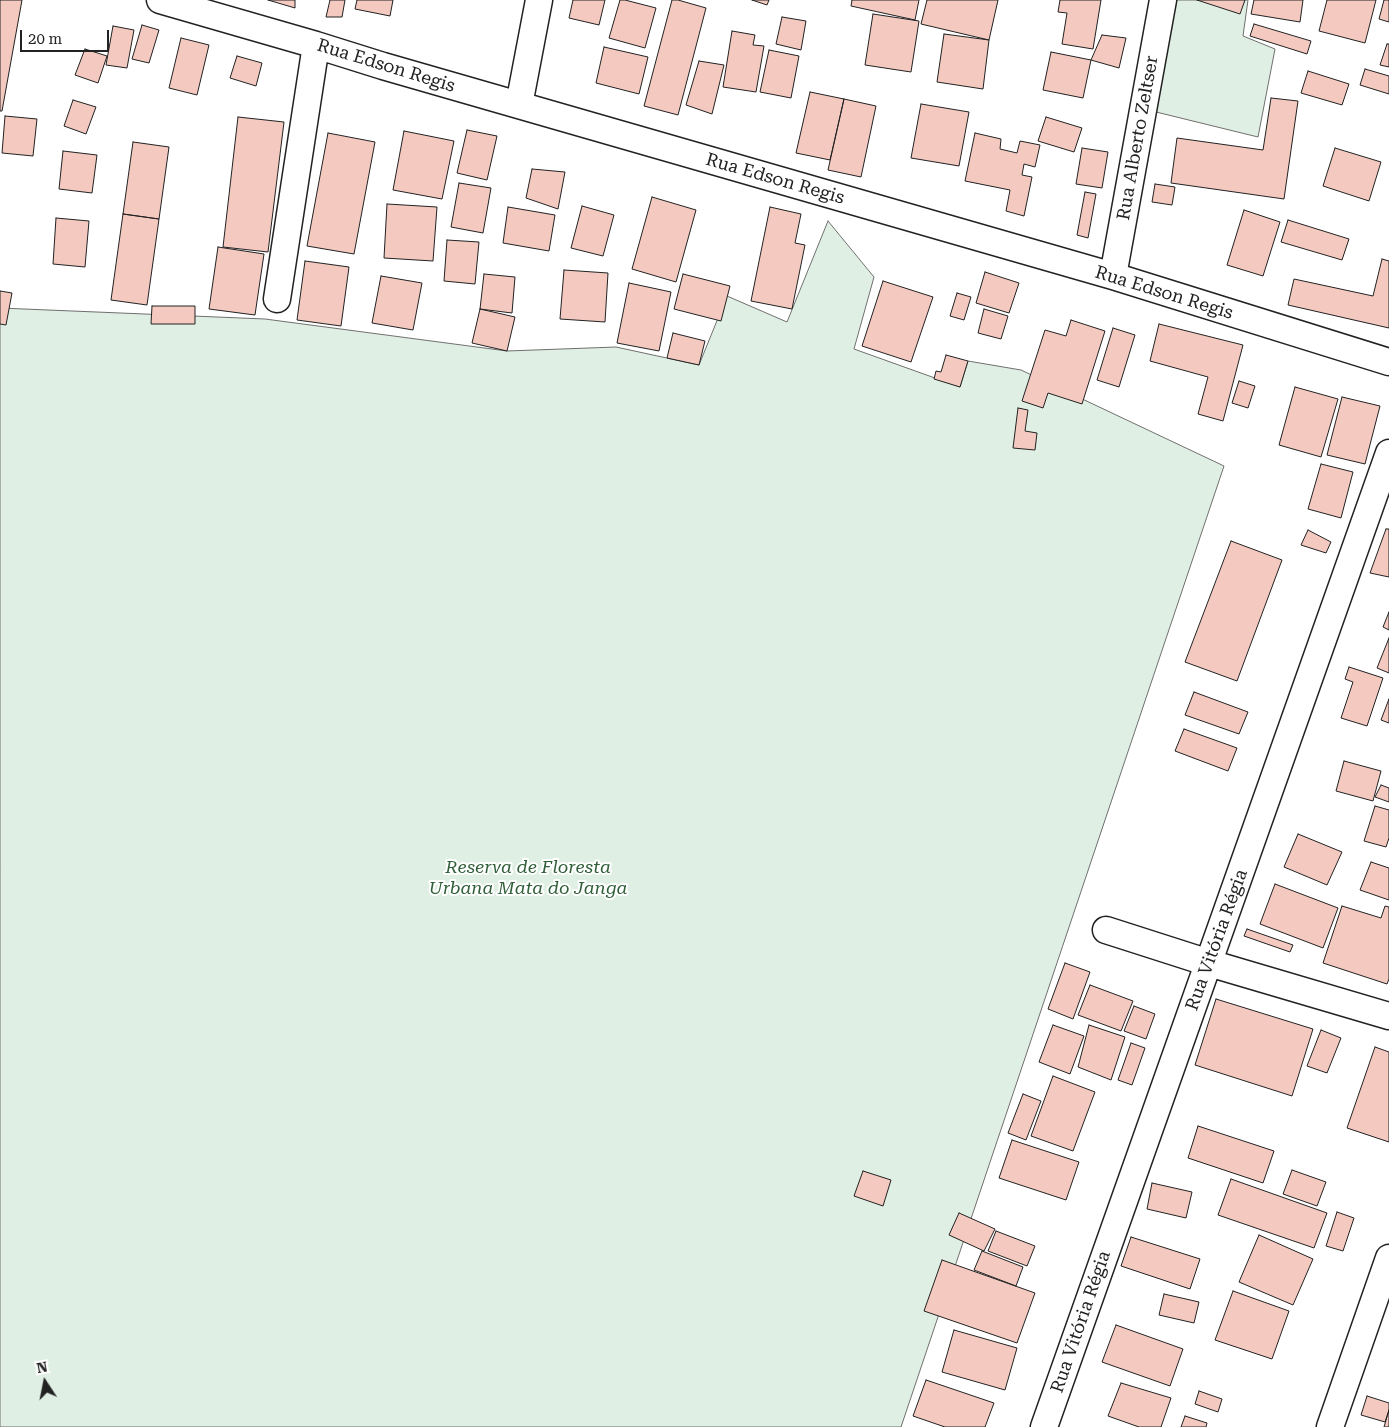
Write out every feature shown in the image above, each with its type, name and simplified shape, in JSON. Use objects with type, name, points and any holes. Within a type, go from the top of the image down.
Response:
[{"type":"street","name":"Rua Edson Regis","points":[[160,0],[1113,276],[1389,362]]},
{"type":"street","points":[[519,105],[539,0]]},
{"type":"street","name":"Rua Alberto Zeltser","points":[[1113,276],[1163,0]]},
{"type":"street","points":[[277,299],[316,45]]},
{"type":"street","name":"Rua Vitória Régia","points":[[1044,1427],[1389,453]]},
{"type":"street","points":[[1106,930],[1208,963],[1389,1016]]},
{"type":"street","points":[[1330,1427],[1389,1258]]},
{"type":"green space","points":[[1175,0],[1248,0],[1243,36],[1275,49],[1258,137],[1152,111]]},
{"type":"green space","name":"Reserva de Floresta Urbana Mata do Janga","points":[[828,221],[874,277],[854,349],[960,387],[968,361],[1021,370],[1224,466],[901,1427],[0,1427],[0,308],[265,319],[507,351],[616,347],[699,365],[727,296],[787,322]]},
{"type":"building","points":[[0,0],[22,0],[2,111],[0,111]]},
{"type":"building","points":[[268,0],[295,0],[295,8]]},
{"type":"building","points":[[330,0],[345,0],[342,17],[326,17]]},
{"type":"building","points":[[357,0],[393,0],[390,16],[355,9]]},
{"type":"building","points":[[573,0],[605,0],[599,25],[569,18]]},
{"type":"building","points":[[620,0],[656,8],[645,48],[609,38]]},
{"type":"building","points":[[672,0],[706,8],[678,115],[644,106]]},
{"type":"building","points":[[752,0],[769,0],[767,5]]},
{"type":"building","points":[[852,0],[919,0],[915,20],[851,6]]},
{"type":"building","points":[[927,0],[998,0],[989,40],[921,24]]},
{"type":"building","points":[[1060,0],[1101,0],[1093,49],[1062,44],[1067,13],[1058,12]]},
{"type":"building","points":[[1197,0],[1245,0],[1240,14]]},
{"type":"building","points":[[1254,0],[1303,0],[1300,22],[1251,14]]},
{"type":"building","points":[[1327,0],[1376,0],[1365,43],[1319,31]]},
{"type":"building","points":[[1384,0],[1389,0],[1389,22],[1379,19]]},
{"type":"building","points":[[873,14],[919,21],[911,72],[865,65]]},
{"type":"building","points":[[782,17],[806,21],[801,50],[776,44]]},
{"type":"building","points":[[1254,24],[1311,41],[1307,54],[1250,36]]},
{"type":"building","points":[[142,25],[159,30],[149,63],[132,59]]},
{"type":"building","points":[[113,26],[134,30],[127,68],[106,65]]},
{"type":"building","points":[[732,31],[755,35],[753,45],[764,46],[756,92],[723,87]]},
{"type":"building","points":[[944,34],[989,40],[983,89],[937,82]]},
{"type":"building","points":[[1102,35],[1126,38],[1119,68],[1091,60]]},
{"type":"building","points":[[181,38],[209,45],[197,95],[169,88]]},
{"type":"building","points":[[1387,44],[1389,44],[1389,67],[1380,65]]},
{"type":"building","points":[[604,47],[648,57],[639,94],[596,83]]},
{"type":"building","points":[[85,49],[107,56],[98,83],[75,75]]},
{"type":"building","points":[[769,50],[799,56],[791,98],[760,92]]},
{"type":"building","points":[[1051,52],[1091,60],[1083,98],[1043,90]]},
{"type":"building","points":[[237,56],[262,63],[256,86],[230,78]]},
{"type":"building","points":[[699,61],[724,65],[712,114],[686,105]]},
{"type":"building","points":[[1365,69],[1389,76],[1389,94],[1360,85]]},
{"type":"building","points":[[1308,71],[1349,84],[1342,105],[1301,93]]},
{"type":"building","points":[[810,92],[844,99],[830,160],[796,153]]},
{"type":"building","points":[[1271,98],[1298,101],[1284,199],[1171,183],[1177,138],[1263,150]]},
{"type":"building","points":[[844,99],[876,106],[861,177],[828,170]]},
{"type":"building","points":[[73,100],[96,107],[86,134],[64,126]]},
{"type":"building","points":[[921,104],[969,112],[959,166],[911,158]]},
{"type":"building","points":[[5,116],[37,119],[33,156],[2,153]]},
{"type":"building","points":[[238,117],[284,122],[268,252],[223,247]]},
{"type":"building","points":[[1046,117],[1082,128],[1074,152],[1038,141]]},
{"type":"building","points":[[467,130],[497,136],[487,180],[457,173]]},
{"type":"building","points":[[404,131],[454,141],[442,199],[393,190]]},
{"type":"building","points":[[328,133],[375,142],[354,254],[307,246]]},
{"type":"building","points":[[975,133],[1001,139],[1000,149],[1017,153],[1020,141],[1040,145],[1035,167],[1024,164],[1022,175],[1032,177],[1024,216],[1006,211],[1010,190],[965,181]]},
{"type":"building","points":[[133,142],[169,147],[159,219],[123,214]]},
{"type":"building","points":[[1082,148],[1108,152],[1102,188],[1076,184]]},
{"type":"building","points":[[1335,148],[1381,162],[1369,201],[1323,186]]},
{"type":"building","points":[[63,151],[97,155],[92,193],[59,189]]},
{"type":"building","points":[[532,169],[565,172],[558,209],[526,198]]},
{"type":"building","points":[[459,183],[491,188],[483,233],[451,227]]},
{"type":"building","points":[[1155,184],[1175,187],[1172,205],[1152,202]]},
{"type":"building","points":[[1085,192],[1096,194],[1088,238],[1077,235]]},
{"type":"building","points":[[652,197],[696,210],[676,282],[632,269]]},
{"type":"building","points":[[387,204],[437,207],[433,261],[384,258]]},
{"type":"building","points":[[582,206],[614,215],[603,256],[571,248]]},
{"type":"building","points":[[508,207],[555,215],[549,251],[503,243]]},
{"type":"building","points":[[770,207],[801,214],[795,243],[805,245],[792,309],[751,301]]},
{"type":"building","points":[[1244,210],[1280,222],[1263,276],[1227,265]]},
{"type":"building","points":[[123,214],[159,219],[147,305],[111,300]]},
{"type":"building","points":[[56,218],[89,221],[85,267],[53,264]]},
{"type":"building","points":[[1288,220],[1349,239],[1342,260],[1281,242]]},
{"type":"building","points":[[447,240],[479,242],[475,284],[444,281]]},
{"type":"building","points":[[218,247],[264,254],[255,315],[209,309]]},
{"type":"building","points":[[1382,259],[1389,261],[1389,328],[1288,305],[1294,279],[1373,296]]},
{"type":"building","points":[[305,261],[349,267],[341,326],[297,320]]},
{"type":"building","points":[[564,270],[608,273],[605,322],[560,319]]},
{"type":"building","points":[[985,272],[1019,283],[1009,313],[976,303]]},
{"type":"building","points":[[484,274],[515,277],[512,313],[480,309]]},
{"type":"building","points":[[683,274],[730,286],[721,321],[674,309]]},
{"type":"building","points":[[381,276],[422,283],[413,330],[372,323]]},
{"type":"building","points":[[883,281],[933,297],[911,362],[862,346]]},
{"type":"building","points":[[629,283],[671,292],[659,351],[617,343]]},
{"type":"building","points":[[0,291],[12,293],[6,325],[0,324]]},
{"type":"building","points":[[957,293],[971,297],[964,320],[950,316]]},
{"type":"building","points":[[152,306],[195,306],[195,324],[151,324]]},
{"type":"building","points":[[480,309],[515,317],[507,351],[472,343]]},
{"type":"building","points":[[984,309],[1008,316],[1001,339],[978,333]]},
{"type":"building","points":[[1071,320],[1105,331],[1082,404],[1048,393],[1043,408],[1022,401],[1045,330],[1066,336]]},
{"type":"building","points":[[1159,324],[1243,345],[1223,421],[1198,414],[1208,377],[1150,361]]},
{"type":"building","points":[[1113,328],[1135,335],[1119,387],[1097,380]]},
{"type":"building","points":[[673,333],[705,341],[699,365],[667,358]]},
{"type":"building","points":[[946,355],[968,361],[960,387],[934,379],[936,371],[941,372]]},
{"type":"building","points":[[1239,381],[1255,386],[1248,408],[1232,403]]},
{"type":"building","points":[[1295,387],[1338,399],[1321,457],[1279,445]]},
{"type":"building","points":[[1342,397],[1380,406],[1365,464],[1327,455]]},
{"type":"building","points":[[1018,408],[1028,410],[1025,431],[1037,433],[1035,450],[1013,448]]},
{"type":"building","points":[[1321,464],[1353,472],[1341,518],[1308,509]]},
{"type":"building","points":[[1386,529],[1389,529],[1389,577],[1370,573]]},
{"type":"building","points":[[1308,530],[1331,542],[1326,553],[1301,545]]},
{"type":"building","points":[[1231,541],[1282,560],[1237,681],[1185,662]]},
{"type":"building","points":[[1389,612],[1389,630],[1383,627]]},
{"type":"building","points":[[1389,638],[1389,673],[1377,668]]},
{"type":"building","points":[[1349,667],[1383,678],[1367,726],[1341,718],[1353,682],[1345,679]]},
{"type":"building","points":[[1194,692],[1248,712],[1239,734],[1185,715]]},
{"type":"building","points":[[1389,699],[1389,723],[1381,720]]},
{"type":"building","points":[[1184,729],[1237,748],[1228,771],[1175,751]]},
{"type":"building","points":[[1344,761],[1381,771],[1373,801],[1336,791]]},
{"type":"building","points":[[1381,785],[1389,788],[1389,802],[1375,797]]},
{"type":"building","points":[[1375,806],[1389,810],[1389,838],[1386,847],[1364,841]]},
{"type":"building","points":[[1298,834],[1342,852],[1327,885],[1284,867]]},
{"type":"building","points":[[1371,862],[1389,868],[1389,900],[1360,890]]},
{"type":"building","points":[[1275,884],[1338,908],[1323,948],[1260,924]]},
{"type":"building","points":[[1342,906],[1381,918],[1385,906],[1389,907],[1389,979],[1387,984],[1323,963]]},
{"type":"building","points":[[1247,929],[1293,945],[1290,952],[1244,936]]},
{"type":"building","points":[[1065,963],[1090,972],[1073,1019],[1048,1009]]},
{"type":"building","points":[[1090,985],[1133,1001],[1121,1031],[1078,1015]]},
{"type":"building","points":[[1216,999],[1313,1029],[1292,1096],[1195,1065]]},
{"type":"building","points":[[1134,1006],[1155,1014],[1146,1039],[1124,1031]]},
{"type":"building","points":[[1053,1025],[1084,1036],[1070,1074],[1039,1062]]},
{"type":"building","points":[[1089,1025],[1125,1037],[1111,1080],[1078,1067]]},
{"type":"building","points":[[1321,1030],[1341,1038],[1327,1073],[1307,1066]]},
{"type":"building","points":[[1131,1043],[1145,1048],[1132,1085],[1118,1080]]},
{"type":"building","points":[[1375,1047],[1389,1052],[1389,1142],[1347,1128]]},
{"type":"building","points":[[1053,1076],[1095,1092],[1073,1151],[1031,1136]]},
{"type":"building","points":[[1023,1094],[1041,1101],[1026,1140],[1008,1133]]},
{"type":"building","points":[[1198,1126],[1274,1151],[1263,1183],[1188,1158]]},
{"type":"building","points":[[1012,1140],[1079,1162],[1066,1200],[999,1178]]},
{"type":"building","points":[[1292,1170],[1326,1182],[1317,1206],[1283,1194]]},
{"type":"building","points":[[863,1171],[891,1180],[883,1206],[854,1196]]},
{"type":"building","points":[[1231,1179],[1327,1213],[1314,1248],[1218,1215]]},
{"type":"building","points":[[1152,1183],[1192,1192],[1186,1218],[1147,1209]]},
{"type":"building","points":[[1337,1212],[1354,1218],[1343,1251],[1326,1246]]},
{"type":"building","points":[[959,1213],[995,1229],[984,1251],[949,1235]]},
{"type":"building","points":[[996,1231],[1035,1246],[1027,1266],[988,1251]]},
{"type":"building","points":[[1259,1235],[1313,1259],[1293,1305],[1239,1282]]},
{"type":"building","points":[[1131,1237],[1200,1259],[1190,1289],[1121,1266]]},
{"type":"building","points":[[982,1251],[1023,1267],[1016,1286],[974,1270]]},
{"type":"building","points":[[942,1260],[1035,1293],[1017,1343],[924,1311]]},
{"type":"building","points":[[1233,1291],[1289,1311],[1272,1359],[1215,1340]]},
{"type":"building","points":[[1164,1294],[1199,1302],[1194,1323],[1159,1315]]},
{"type":"building","points":[[1116,1325],[1183,1349],[1170,1386],[1102,1362]]},
{"type":"building","points":[[954,1330],[1017,1348],[1005,1390],[942,1372]]},
{"type":"building","points":[[926,1380],[994,1403],[985,1427],[945,1427],[913,1416]]},
{"type":"building","points":[[1121,1383],[1171,1398],[1161,1427],[1139,1427],[1108,1416]]},
{"type":"building","points":[[1199,1391],[1222,1399],[1218,1412],[1195,1404]]},
{"type":"building","points":[[1367,1396],[1389,1403],[1385,1422],[1361,1415]]},
{"type":"building","points":[[1389,1410],[1389,1427],[1384,1427]]},
{"type":"building","points":[[1185,1416],[1207,1423],[1206,1427],[1181,1427]]}]
